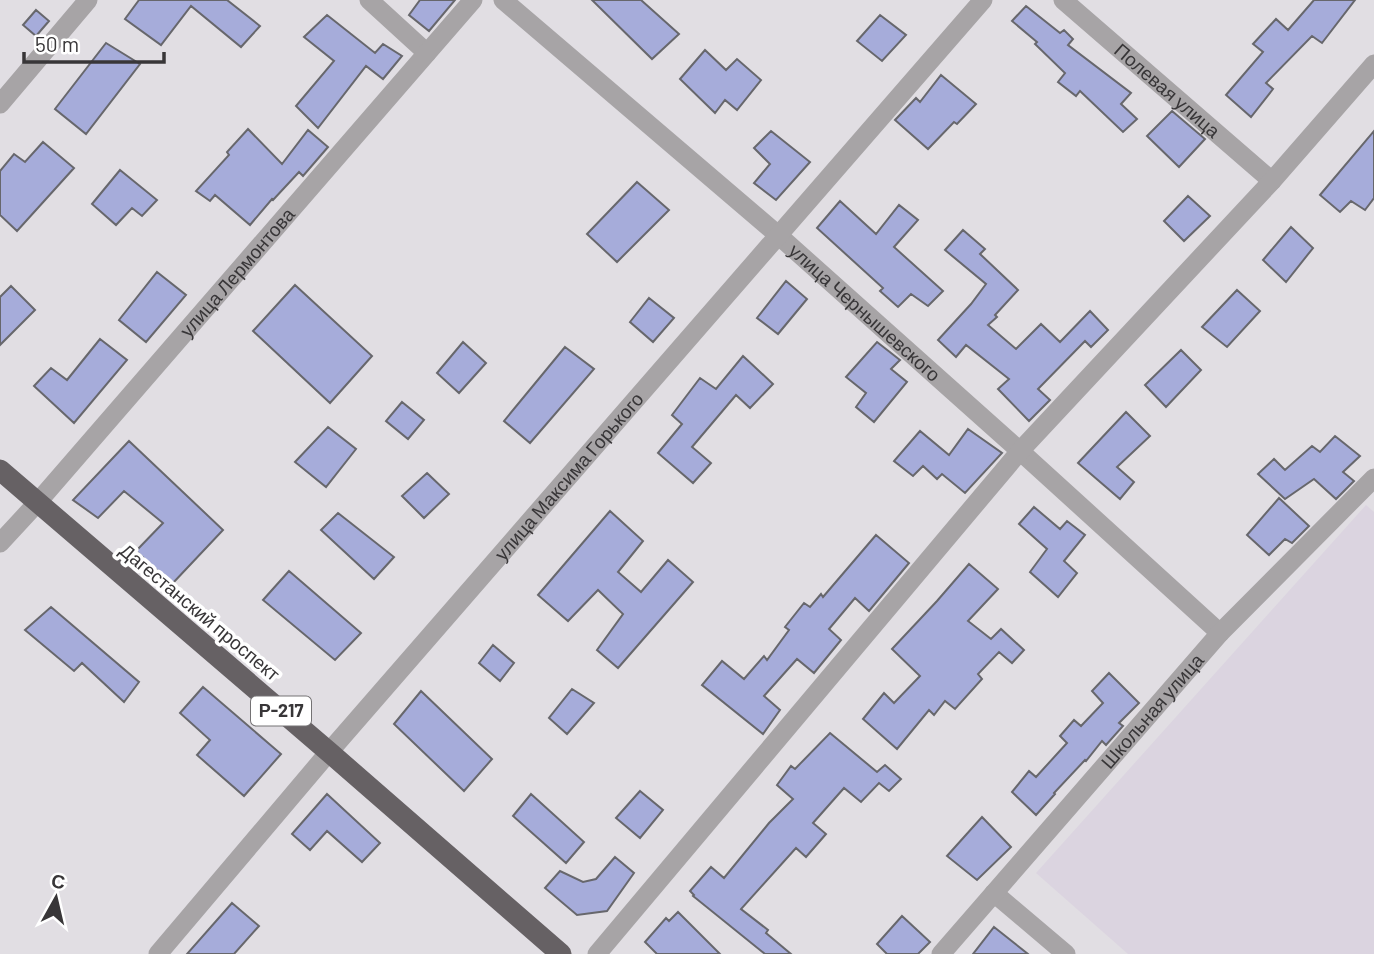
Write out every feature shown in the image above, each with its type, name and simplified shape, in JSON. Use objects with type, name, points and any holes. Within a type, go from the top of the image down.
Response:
[{"type":"highway","name":"Дагестанский проспект","points":[[0,470],[561,954]]},
{"type":"street","points":[[0,104],[88,0]]},
{"type":"street","points":[[369,0],[427,53]]},
{"type":"street","name":"улица Лермонтова","points":[[0,543],[473,0]]},
{"type":"street","name":"улица Чернышевского","points":[[503,0],[778,235],[1220,633]]},
{"type":"street","name":"улица Максима Горького","points":[[158,954],[329,752],[983,0]]},
{"type":"street","name":"Полевая улица","points":[[1063,0],[1272,181]]},
{"type":"street","points":[[597,954],[1020,451],[1272,181],[1374,64]]},
{"type":"street","name":"Школьная улица","points":[[941,954],[1220,633],[1374,478]]},
{"type":"street","points":[[994,893],[1066,954]]},
{"type":"shaded area","points":[[1366,505],[1374,512],[1374,954],[1128,954],[1036,873]]},
{"type":"building","points":[[139,0],[227,0],[260,26],[241,47],[191,6],[161,45],[125,19]]},
{"type":"building","points":[[420,0],[455,0],[429,31],[409,15]]},
{"type":"building","points":[[592,0],[641,0],[679,34],[652,59]]},
{"type":"building","points":[[1314,0],[1355,0],[1322,43],[1312,36],[1266,83],[1273,89],[1251,117],[1226,95],[1263,52],[1253,44],[1276,19],[1288,30]]},
{"type":"building","points":[[1026,6],[1060,33],[1064,30],[1073,39],[1068,45],[1131,93],[1121,104],[1137,119],[1123,132],[1080,91],[1076,96],[1058,82],[1065,73],[1035,44],[1037,42],[1012,21]]},
{"type":"building","points":[[36,10],[49,21],[36,36],[23,25]]},
{"type":"building","points":[[327,15],[375,53],[383,44],[402,56],[383,79],[366,66],[318,128],[296,106],[334,61],[304,37]]},
{"type":"building","points":[[880,15],[906,35],[882,61],[857,41]]},
{"type":"building","points":[[106,43],[140,64],[86,134],[55,109]]},
{"type":"building","points":[[705,50],[726,70],[737,59],[761,80],[737,110],[725,100],[715,113],[680,79]]},
{"type":"building","points":[[941,75],[976,104],[928,149],[895,120],[916,98],[920,102]]},
{"type":"building","points":[[1172,111],[1205,139],[1179,167],[1147,136]]},
{"type":"building","points":[[248,129],[282,164],[308,130],[328,147],[303,176],[299,172],[272,199],[250,225],[215,195],[210,201],[196,191],[229,155],[227,152]]},
{"type":"building","points":[[771,131],[810,162],[776,200],[754,183],[770,164],[754,148]]},
{"type":"building","points":[[1374,131],[1374,198],[1365,210],[1351,201],[1340,212],[1320,195]]},
{"type":"building","points":[[43,142],[74,168],[17,231],[0,215],[0,171],[14,154],[25,162]]},
{"type":"building","points":[[120,170],[157,200],[142,216],[132,208],[116,225],[92,204]]},
{"type":"building","points":[[637,182],[669,210],[617,262],[587,234]]},
{"type":"building","points":[[1188,196],[1210,216],[1184,241],[1164,221]]},
{"type":"building","points":[[840,201],[876,234],[899,205],[918,220],[894,247],[943,291],[928,306],[911,294],[898,307],[880,291],[883,288],[817,228]]},
{"type":"building","points":[[1291,227],[1313,248],[1286,282],[1263,260]]},
{"type":"building","points":[[963,230],[985,249],[980,254],[1018,290],[988,325],[1016,349],[1041,324],[1060,342],[1090,311],[1108,330],[1091,347],[1085,341],[1038,389],[1050,400],[1029,421],[998,389],[1009,379],[966,345],[956,357],[938,340],[986,284],[945,250]]},
{"type":"building","points":[[157,272],[186,295],[146,342],[119,320]]},
{"type":"building","points":[[786,281],[807,299],[778,334],[757,318]]},
{"type":"building","points":[[295,285],[372,356],[330,403],[253,331]]},
{"type":"building","points":[[11,286],[35,310],[0,345],[0,297]]},
{"type":"building","points":[[1237,290],[1260,311],[1227,347],[1202,327]]},
{"type":"building","points":[[649,298],[674,318],[653,342],[630,322]]},
{"type":"building","points":[[100,339],[127,360],[74,423],[34,386],[51,368],[67,380]]},
{"type":"building","points":[[463,342],[486,363],[459,393],[437,373]]},
{"type":"building","points":[[877,342],[900,360],[891,369],[907,382],[874,422],[856,407],[866,393],[846,377]]},
{"type":"building","points":[[565,347],[594,369],[530,443],[504,421]]},
{"type":"building","points":[[1181,350],[1201,370],[1166,407],[1145,385]]},
{"type":"building","points":[[743,356],[773,384],[750,408],[736,395],[692,447],[711,463],[693,483],[658,453],[682,424],[672,415],[700,378],[716,389]]},
{"type":"building","points":[[402,402],[424,420],[408,439],[386,421]]},
{"type":"building","points":[[1126,412],[1150,436],[1117,467],[1134,482],[1120,499],[1078,463]]},
{"type":"building","points":[[328,427],[356,449],[326,487],[295,462]]},
{"type":"building","points":[[968,429],[1002,453],[965,493],[942,474],[937,479],[923,466],[913,476],[894,461],[920,431],[949,455]]},
{"type":"building","points":[[1335,436],[1360,456],[1343,472],[1354,481],[1336,499],[1314,479],[1285,499],[1258,474],[1274,459],[1285,470],[1312,446],[1320,452]]},
{"type":"building","points":[[129,441],[223,530],[172,584],[136,551],[163,523],[124,491],[98,518],[73,500]]},
{"type":"building","points":[[427,473],[449,494],[424,518],[402,496]]},
{"type":"building","points":[[1279,498],[1309,526],[1292,543],[1285,539],[1269,555],[1247,535]]},
{"type":"building","points":[[1034,507],[1060,529],[1067,521],[1085,535],[1064,561],[1077,573],[1058,597],[1030,572],[1047,549],[1019,524]]},
{"type":"building","points":[[610,511],[643,541],[618,572],[641,592],[668,560],[693,582],[618,668],[597,650],[623,614],[598,590],[568,621],[538,595]]},
{"type":"building","points":[[338,513],[394,557],[374,579],[321,530]]},
{"type":"building","points":[[876,535],[909,563],[869,611],[855,598],[829,629],[841,640],[814,673],[797,659],[764,696],[780,710],[763,734],[702,685],[722,661],[744,679],[764,656],[767,660],[789,630],[785,627],[804,603],[810,607],[821,594],[823,597]]},
{"type":"building","points":[[969,564],[998,589],[968,621],[991,639],[1001,629],[1024,650],[1012,663],[999,652],[978,674],[982,679],[955,709],[945,701],[934,715],[929,710],[897,749],[863,719],[884,693],[894,703],[920,676],[892,649]]},
{"type":"building","points":[[289,571],[361,633],[335,660],[263,600]]},
{"type":"building","points":[[51,607],[139,682],[124,702],[82,663],[74,671],[25,630]]},
{"type":"building","points":[[493,645],[514,663],[500,681],[479,663]]},
{"type":"building","points":[[1109,673],[1139,703],[1119,723],[1123,726],[1106,745],[1102,741],[1036,815],[1012,792],[1029,771],[1036,777],[1067,743],[1060,736],[1074,720],[1081,726],[1103,703],[1092,691]]},
{"type":"building","points":[[203,687],[281,754],[244,796],[197,755],[210,740],[180,713]]},
{"type":"building","points":[[572,689],[594,703],[567,734],[549,718]]},
{"type":"building","points":[[421,691],[492,759],[464,791],[394,724]]},
{"type":"building","points":[[830,733],[877,772],[885,765],[901,779],[889,791],[879,783],[861,802],[844,788],[813,823],[826,834],[806,857],[796,848],[741,909],[768,930],[766,933],[791,954],[765,954],[690,891],[711,867],[724,878],[769,823],[793,799],[777,785],[791,766],[795,769]]},
{"type":"building","points":[[640,791],[663,810],[640,838],[616,818]]},
{"type":"building","points":[[327,794],[380,843],[362,862],[327,831],[310,850],[292,834]]},
{"type":"building","points":[[531,794],[584,842],[566,863],[513,816]]},
{"type":"building","points":[[982,817],[1011,847],[977,880],[947,856]]},
{"type":"building","points":[[615,857],[634,873],[607,911],[577,915],[545,888],[560,871],[583,882],[596,879]]},
{"type":"building","points":[[232,903],[259,926],[234,954],[187,954]]},
{"type":"building","points":[[678,912],[720,954],[657,954],[645,942],[666,918],[669,921]]},
{"type":"building","points":[[902,916],[930,942],[918,954],[887,954],[877,944]]},
{"type":"building","points":[[994,927],[1028,954],[973,954]]}]
